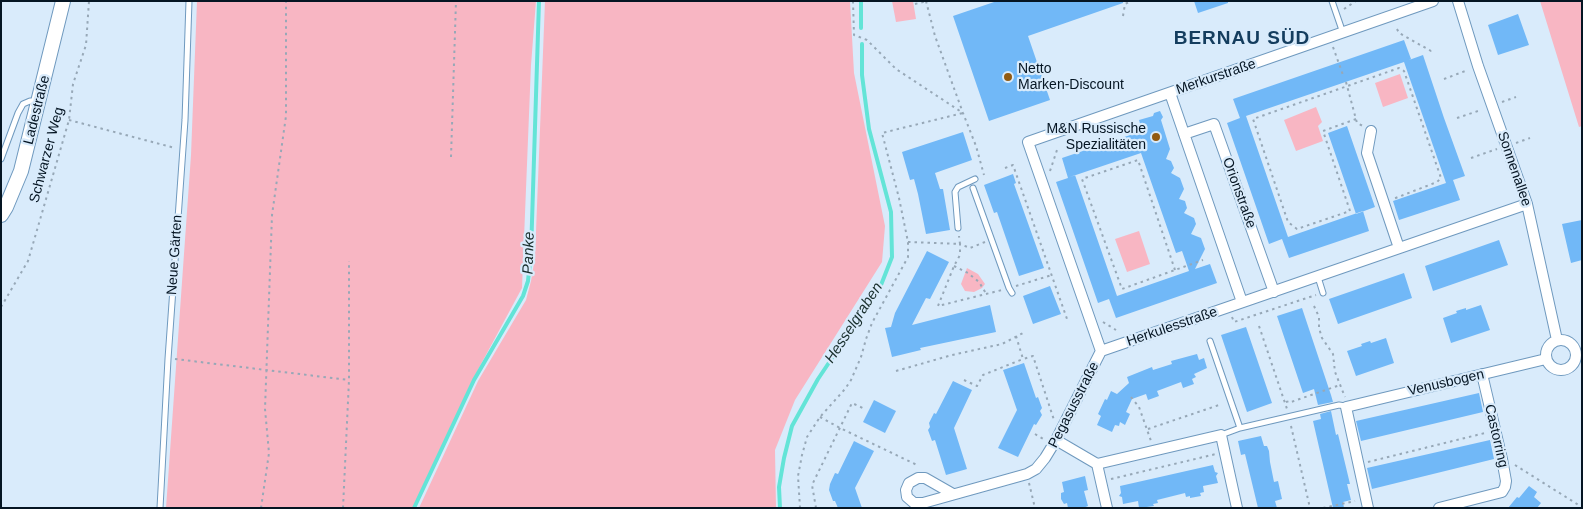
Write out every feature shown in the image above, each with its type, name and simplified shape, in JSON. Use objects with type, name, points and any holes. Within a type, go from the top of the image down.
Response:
[{"type":"street","name":"Ladestraße","points":[[1,214],[6,208],[21,171],[40,101],[63,1]]},
{"type":"street","name":"Merkurstraße","points":[[1028,142],[1433,1]]},
{"type":"street","name":"Sonnenallee","points":[[1458,1],[1478,66],[1527,204],[1557,340]]},
{"type":"street","points":[[1170,93],[1242,302]]},
{"type":"street","name":"Orionstraße","points":[[1184,134],[1214,124],[1274,292]]},
{"type":"street","points":[[1371,131],[1367,152],[1399,248]]},
{"type":"street","name":"Pegasusstraße","points":[[953,494],[1027,474],[1036,469],[1046,458],[1056,440],[1101,352],[1028,142]]},
{"type":"street","name":"Herkulesstraße","points":[[1101,352],[1527,204]]},
{"type":"street","points":[[1557,340],[1572,344],[1579,352],[1572,366],[1564,370],[1555,370],[1551,367],[1545,355],[1549,345],[1557,340]]},
{"type":"street","name":"Venusbogen","points":[[1346,407],[1546,360]]},
{"type":"street","name":"Castorring","points":[[1439,508],[1502,492],[1506,487],[1502,459],[1482,374]]},
{"type":"street","points":[[1346,407],[1367,503]]},
{"type":"street","points":[[1056,440],[1097,464],[1221,435],[1237,508]]},
{"type":"street","points":[[1097,464],[1107,508]]},
{"type":"lane","name":"Neue Gärten","points":[[160,508],[168,359],[185,120],[189,1]]},
{"type":"lane","points":[[1332,1],[1343,33]]},
{"type":"lane","points":[[1,159],[18,113],[24,104],[30,101],[40,101]]},
{"type":"lane","points":[[958,228],[955,192],[958,187],[975,179]]},
{"type":"lane","points":[[973,188],[1010,291]]},
{"type":"lane","points":[[1318,277],[1323,293]]},
{"type":"lane","points":[[1210,341],[1240,428]]},
{"type":"lane","points":[[1221,435],[1240,428],[1289,416],[1339,405],[1346,407]]},
{"type":"path","name":"Schwarzer Weg","points":[[1,307],[28,261],[69,120],[73,84],[86,44],[89,1]]},
{"type":"path","points":[[261,508],[269,453],[265,409],[272,215],[286,116],[286,1]]},
{"type":"path","points":[[451,157],[456,1]]},
{"type":"path","points":[[853,1],[854,35],[867,40],[896,69],[963,113]]},
{"type":"path","points":[[915,4],[926,1],[935,36],[976,146],[984,175]]},
{"type":"path","points":[[1123,16],[1125,4],[1131,1]]},
{"type":"path","points":[[1336,14],[1356,1]]},
{"type":"path","points":[[1397,30],[1399,33],[1431,51],[1435,51]]},
{"type":"path","points":[[1330,37],[1343,75]]},
{"type":"path","points":[[1444,79],[1478,66]]},
{"type":"path","points":[[1356,119],[1323,131],[1350,210],[1297,229],[1288,222],[1253,119],[1399,68],[1404,71],[1441,178],[1437,182],[1383,202]]},
{"type":"path","points":[[1346,82],[1358,123]]},
{"type":"path","points":[[800,508],[798,476],[807,437],[820,417],[845,390],[851,380],[872,323],[908,257],[908,242],[900,198],[882,133],[963,113]]},
{"type":"path","points":[[69,120],[182,150]]},
{"type":"path","points":[[1050,172],[1058,147]]},
{"type":"path","points":[[1175,270],[1138,160],[1082,179],[1122,289],[1203,260]]},
{"type":"path","points":[[1005,168],[1013,165],[1067,319]]},
{"type":"path","points":[[958,228],[960,255],[938,306],[1010,291],[1052,275]]},
{"type":"path","points":[[908,242],[960,244],[970,248],[992,240]]},
{"type":"path","points":[[343,508],[349,380],[349,261]]},
{"type":"path","points":[[954,266],[968,273],[979,282],[987,295]]},
{"type":"path","points":[[1234,322],[1323,293]]},
{"type":"path","points":[[1314,306],[1319,316],[1319,328],[1322,338],[1333,354],[1335,372],[1345,396],[1346,407]]},
{"type":"path","points":[[1102,321],[1116,330]]},
{"type":"path","points":[[1259,326],[1286,402],[1310,508]]},
{"type":"path","points":[[896,371],[952,355],[1002,344],[1025,332]]},
{"type":"path","points":[[1016,336],[1023,359]]},
{"type":"path","points":[[964,380],[976,386],[982,375],[1033,356],[1055,423],[1056,440]]},
{"type":"path","points":[[168,359],[349,380]]},
{"type":"path","points":[[1286,402],[1290,400],[1291,402],[1340,385]]},
{"type":"path","points":[[1130,397],[1139,407],[1154,451]]},
{"type":"path","points":[[816,508],[812,485],[852,403],[865,409]]},
{"type":"path","points":[[1148,429],[1219,405]]},
{"type":"path","points":[[820,417],[917,465]]},
{"type":"path","points":[[1359,465],[1495,431]]},
{"type":"path","points":[[1101,481],[1225,452]]},
{"type":"path","points":[[1502,459],[1512,463],[1581,508]]},
{"type":"path","points":[[1033,480],[1029,482],[1035,508]]},
{"type":"path","points":[[1323,508],[1367,503]]},
{"type":"shaded area","points":[[197,1],[536,1],[531,65],[522,288],[473,379],[413,508],[166,508],[191,155]]},
{"type":"shaded area","points":[[545,1],[850,1],[854,73],[885,226],[882,262],[795,400],[775,450],[776,508],[419,508],[478,381],[526,300],[531,281],[535,257]]},
{"type":"shaded area","points":[[892,1],[913,1],[916,19],[896,22]]},
{"type":"shaded area","points":[[1540,1],[1582,1],[1582,126],[1579,127]]},
{"type":"shaded area","points":[[1400,74],[1408,98],[1383,107],[1375,83]]},
{"type":"shaded area","points":[[1316,107],[1322,122],[1318,126],[1323,141],[1296,151],[1284,120]]},
{"type":"shaded area","points":[[1139,231],[1150,264],[1127,272],[1115,239]]},
{"type":"shaded area","points":[[967,268],[978,274],[985,284],[974,292],[965,291],[961,284]]},
{"type":"building","name":"Netto Marken-Discount","points":[[997,1],[1123,1],[1123,3],[1028,36],[1050,100],[989,121],[953,16]]},
{"type":"building","points":[[1194,1],[1228,1],[1228,3],[1198,13]]},
{"type":"building","points":[[1518,14],[1529,45],[1498,55],[1488,25]]},
{"type":"building","points":[[1404,40],[1411,59],[1409,60],[1423,55],[1465,176],[1453,180],[1460,200],[1399,220],[1393,201],[1446,183],[1404,62],[1246,116],[1288,237],[1363,211],[1369,231],[1289,258],[1282,239],[1269,244],[1227,123],[1240,118],[1233,99]]},
{"type":"building","points":[[1160,111],[1163,117],[1161,120],[1170,149],[1166,159],[1171,161],[1174,168],[1171,173],[1180,178],[1184,189],[1179,199],[1185,201],[1187,208],[1184,213],[1194,218],[1196,224],[1191,234],[1201,238],[1205,249],[1195,269],[1210,264],[1217,283],[1116,318],[1109,299],[1098,303],[1056,182],[1068,178],[1062,158],[1142,131],[1139,120],[1153,116],[1154,113]],"holes":[[[1141,153],[1176,253],[1182,251],[1189,271],[1117,296],[1075,175]]]},
{"type":"building","points":[[1347,126],[1375,207],[1356,214],[1328,133]]},
{"type":"building","points":[[963,132],[972,160],[935,173],[940,189],[943,189],[950,230],[926,234],[914,179],[910,180],[902,152]]},
{"type":"building","points":[[1013,174],[1016,183],[1014,184],[1044,268],[1019,276],[997,212],[994,213],[984,185]]},
{"type":"building","points":[[1582,220],[1582,260],[1571,263],[1562,224]]},
{"type":"building","points":[[1499,240],[1508,265],[1433,291],[1425,266]]},
{"type":"building","points":[[927,251],[949,262],[930,299],[926,298],[912,325],[990,305],[996,332],[920,348],[921,350],[892,357],[885,328],[891,327],[895,313]]},
{"type":"building","points":[[1404,273],[1412,298],[1338,324],[1329,299]]},
{"type":"building","points":[[1050,286],[1061,314],[1033,324],[1023,296]]},
{"type":"building","points":[[1481,305],[1490,330],[1451,343],[1443,318],[1457,313],[1456,311]]},
{"type":"building","points":[[1302,308],[1333,402],[1318,405],[1314,389],[1303,393],[1277,316]]},
{"type":"building","points":[[1246,327],[1272,403],[1247,412],[1221,335]]},
{"type":"building","points":[[1386,338],[1394,363],[1356,376],[1347,351],[1370,341],[1371,343]]},
{"type":"building","points":[[1197,354],[1199,360],[1204,358],[1207,368],[1194,374],[1196,377],[1192,379],[1194,384],[1183,388],[1181,382],[1157,391],[1159,396],[1148,400],[1146,394],[1132,399],[1126,412],[1130,414],[1125,425],[1120,422],[1119,426],[1115,425],[1112,432],[1097,425],[1101,416],[1098,414],[1105,399],[1107,400],[1111,391],[1117,394],[1129,383],[1127,377],[1152,367],[1153,370],[1172,364],[1171,361]]},
{"type":"building","points":[[1024,363],[1036,398],[1038,397],[1042,408],[1040,411],[1042,415],[1036,425],[1034,424],[1018,457],[998,448],[1017,410],[1003,370]]},
{"type":"building","points":[[953,381],[972,390],[954,428],[967,469],[946,475],[935,440],[932,441],[928,430],[934,413],[936,414]]},
{"type":"building","points":[[1479,393],[1483,412],[1361,441],[1356,421]]},
{"type":"building","points":[[874,400],[896,411],[885,433],[863,422]]},
{"type":"building","points":[[1331,411],[1350,484],[1347,484],[1351,500],[1343,502],[1344,508],[1333,508],[1313,421],[1321,419],[1320,414]]},
{"type":"building","points":[[1261,436],[1264,446],[1267,446],[1269,451],[1274,482],[1278,481],[1282,499],[1275,501],[1277,508],[1258,508],[1245,454],[1241,455],[1238,441]]},
{"type":"building","points":[[1490,440],[1494,459],[1372,489],[1367,468]]},
{"type":"building","points":[[854,441],[874,451],[855,488],[862,508],[838,508],[829,490],[830,484],[835,473],[838,474]]},
{"type":"building","points":[[1213,465],[1215,472],[1218,473],[1216,476],[1218,483],[1203,486],[1204,492],[1200,493],[1201,496],[1190,498],[1190,496],[1186,497],[1185,493],[1157,500],[1158,503],[1153,504],[1154,506],[1139,508],[1138,501],[1123,504],[1122,497],[1119,496],[1121,493],[1120,486]]},
{"type":"building","points":[[1085,476],[1088,490],[1084,491],[1088,506],[1068,508],[1067,503],[1064,504],[1061,499],[1061,493],[1064,492],[1062,482]]},
{"type":"building","points":[[1529,486],[1537,492],[1534,497],[1541,503],[1537,508],[1508,508],[1517,497],[1519,498]]},
{"type":"waterway","name":"Panke","points":[[414,508],[474,380],[523,296],[528,281],[531,253],[539,1]]},
{"type":"waterway","name":"Hesselgraben","points":[[861,1],[861,28]]},
{"type":"waterway","name":"Hesselgraben","points":[[780,508],[779,487],[792,426],[818,379],[881,285],[892,257],[891,212],[869,129],[862,75],[862,44]]},
{"type":"place","name":"Netto Marken-Discount","points":[[1008,77]]},
{"type":"place","name":"M&N Russische Spezialitäten","points":[[1156,137]]},
{"type":"district","name":"BERNAU SÜD","points":[[1242,39]]}]
